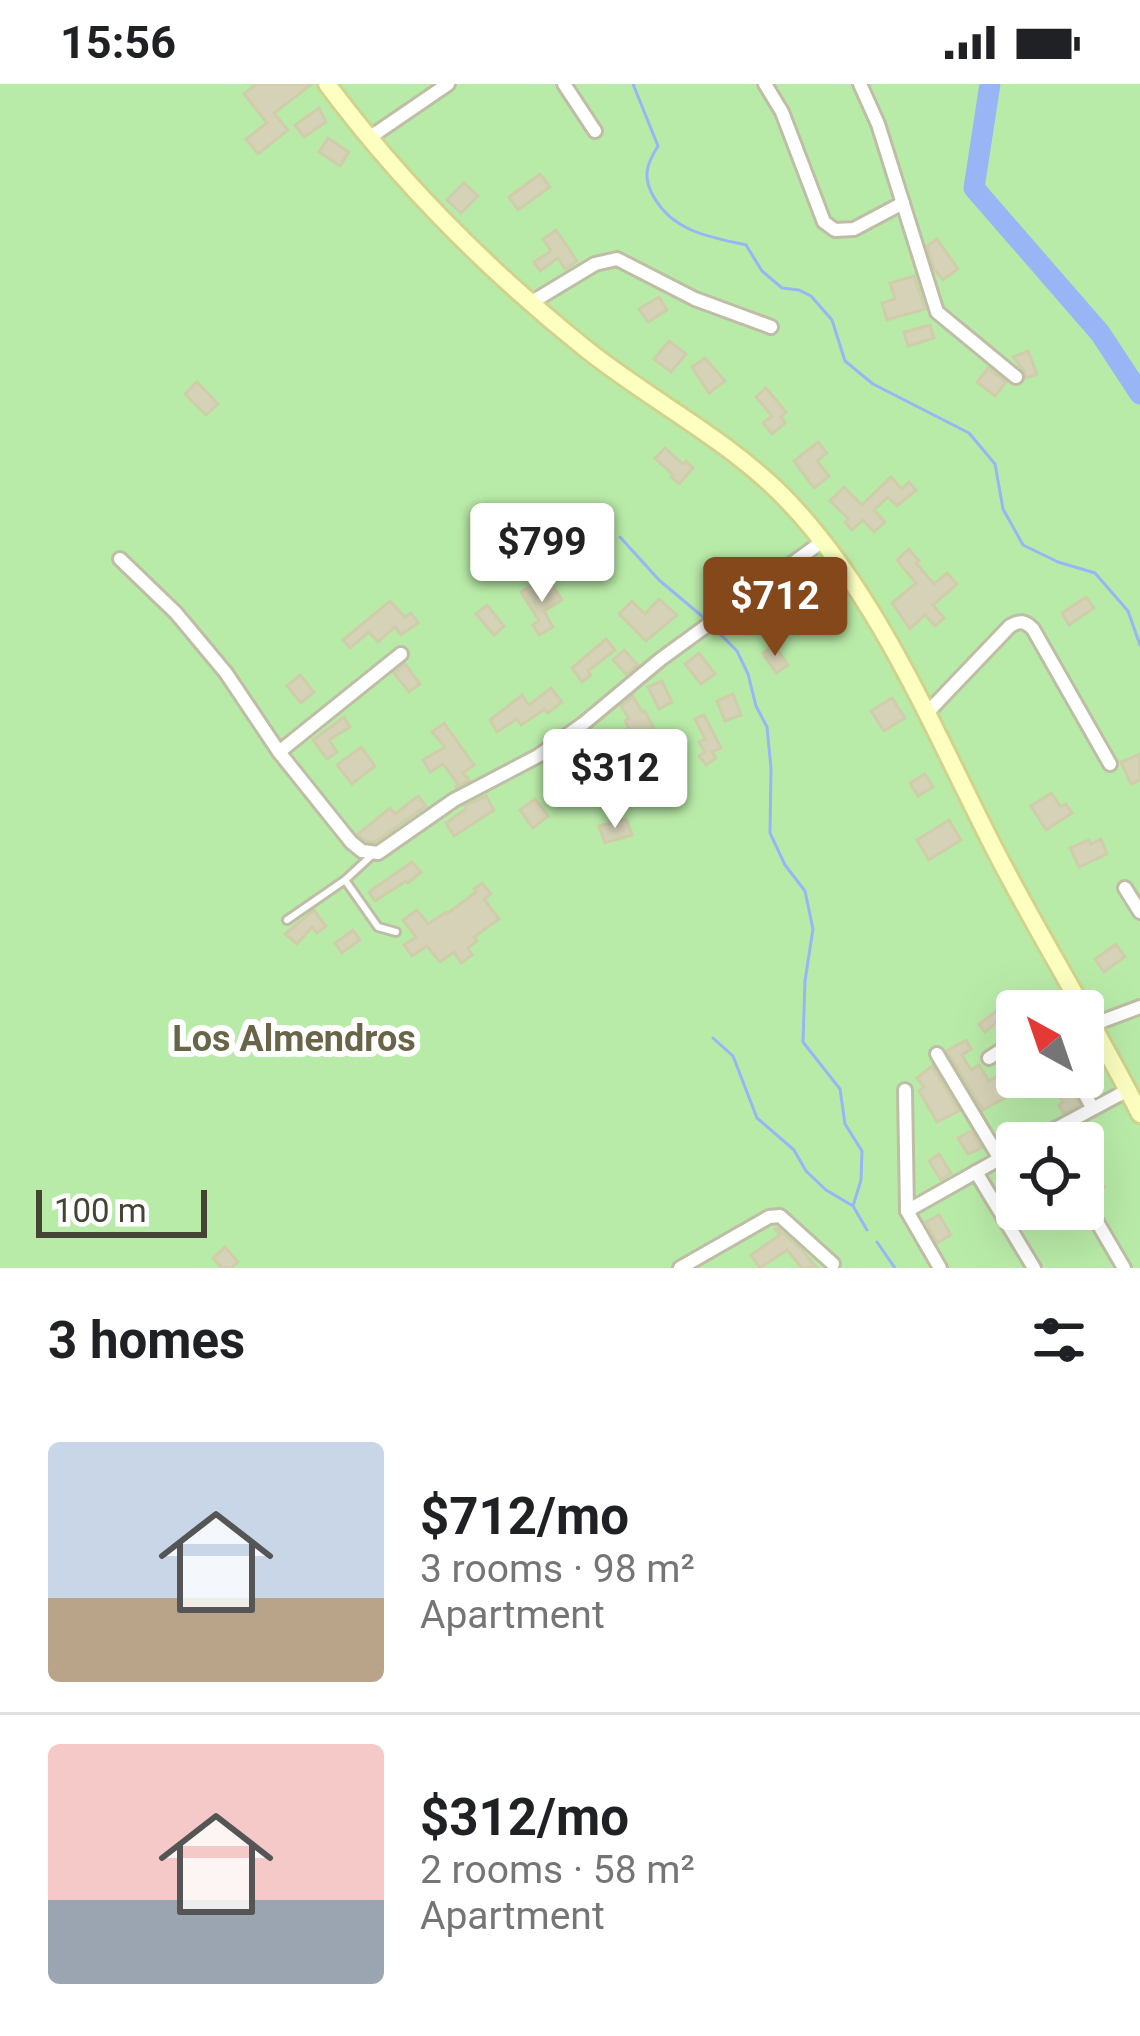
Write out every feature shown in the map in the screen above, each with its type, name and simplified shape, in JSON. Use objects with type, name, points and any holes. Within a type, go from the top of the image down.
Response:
[{"type":"main road","points":[[327,84],[369,138],[452,227],[532,302],[616,371],[722,442],[783,496],[823,541],[859,591],[1073,990]]},
{"type":"main road","points":[[1104,1045],[1140,1114]]},
{"type":"street","points":[[369,138],[448,84]]},
{"type":"street","points":[[564,84],[595,131]]},
{"type":"street","points":[[765,84],[782,112],[824,222],[835,230],[854,229],[903,203]]},
{"type":"street","points":[[860,84],[878,124],[937,312],[1016,377]]},
{"type":"street","points":[[532,302],[595,263],[617,259],[695,299],[771,327]]},
{"type":"street","points":[[121,559],[176,613],[226,673],[279,752],[351,842],[362,851],[378,853],[454,800],[538,756],[823,541]]},
{"type":"street","points":[[926,714],[1010,626],[1027,622],[1110,764]]},
{"type":"street","points":[[279,752],[401,654]]},
{"type":"street","points":[[1125,887],[1140,912]]},
{"type":"street","points":[[1104,1021],[1140,1007]]},
{"type":"street","points":[[937,1054],[996,1152]]},
{"type":"street","points":[[989,1058],[996,1054]]},
{"type":"street","points":[[905,1090],[907,1210],[940,1268]]},
{"type":"street","points":[[1071,1122],[1128,1090]]},
{"type":"street","points":[[1087,1098],[1092,1107]]},
{"type":"street","points":[[907,1210],[996,1161]]},
{"type":"street","points":[[976,1172],[1034,1268]]},
{"type":"street","points":[[680,1268],[770,1217],[780,1216],[833,1267]]},
{"type":"street","points":[[1102,1230],[1124,1268]]},
{"type":"lane","points":[[287,920],[345,880],[373,853]]},
{"type":"lane","points":[[345,880],[378,927],[397,932]]},
{"type":"green space","points":[[0,84],[1140,84],[1140,1268],[0,1268]]},
{"type":"building","points":[[256,84],[312,84],[274,113],[288,130],[258,154],[246,139],[267,123],[244,94]]},
{"type":"building","points":[[319,108],[326,122],[304,137],[295,125]]},
{"type":"building","points":[[328,138],[349,152],[340,166],[319,152]]},
{"type":"building","points":[[540,174],[550,187],[518,210],[509,197]]},
{"type":"building","points":[[464,183],[478,196],[461,213],[447,200]]},
{"type":"building","points":[[556,230],[577,261],[565,269],[558,258],[540,271],[534,262],[551,251],[543,239]]},
{"type":"building","points":[[937,239],[958,269],[943,280],[927,246]]},
{"type":"building","points":[[914,276],[925,309],[887,320],[882,303],[895,299],[890,283]]},
{"type":"building","points":[[659,297],[667,310],[648,322],[639,309]]},
{"type":"building","points":[[930,325],[934,338],[908,346],[904,332]]},
{"type":"building","points":[[669,341],[686,354],[671,372],[654,359]]},
{"type":"building","points":[[1028,351],[1037,374],[1026,378],[1013,357]]},
{"type":"building","points":[[705,358],[725,381],[709,393],[692,367]]},
{"type":"building","points":[[988,368],[1006,382],[995,396],[977,382]]},
{"type":"building","points":[[197,382],[218,404],[206,415],[185,394]]},
{"type":"building","points":[[766,388],[786,412],[781,417],[785,423],[772,434],[763,423],[772,416],[756,397]]},
{"type":"building","points":[[818,442],[827,453],[817,461],[829,476],[814,488],[794,461]]},
{"type":"building","points":[[665,448],[693,468],[679,484],[655,458]]},
{"type":"building","points":[[891,477],[902,489],[909,482],[916,490],[897,506],[888,497],[874,510],[885,522],[874,532],[863,520],[852,530],[845,522],[849,519],[830,501],[844,487],[862,505]]},
{"type":"building","points":[[909,549],[934,584],[947,573],[957,584],[933,605],[944,618],[935,626],[925,615],[910,629],[892,603],[916,583],[897,560]]},
{"type":"building","points":[[808,565],[827,588],[807,604],[795,588],[744,625],[737,616]]},
{"type":"building","points":[[534,584],[539,592],[552,584],[562,600],[544,611],[553,627],[539,635],[533,625],[539,621],[521,592]]},
{"type":"building","points":[[1086,597],[1094,608],[1069,625],[1062,613]]},
{"type":"building","points":[[659,599],[677,615],[646,641],[619,614],[632,601],[645,614]]},
{"type":"building","points":[[390,601],[418,623],[401,635],[395,627],[378,642],[369,632],[350,648],[343,640]]},
{"type":"building","points":[[487,605],[504,626],[494,635],[476,614]]},
{"type":"building","points":[[606,639],[615,650],[588,671],[591,675],[582,682],[572,668]]},
{"type":"building","points":[[774,645],[788,665],[776,673],[763,653]]},
{"type":"building","points":[[624,650],[638,665],[626,674],[613,660]]},
{"type":"building","points":[[699,653],[715,674],[701,684],[685,664]]},
{"type":"building","points":[[405,664],[420,684],[409,692],[394,673]]},
{"type":"building","points":[[300,675],[314,692],[301,703],[287,686]]},
{"type":"building","points":[[662,681],[672,702],[659,709],[648,687]]},
{"type":"building","points":[[551,688],[562,702],[548,713],[545,709],[521,725],[517,719],[497,732],[490,720],[522,695],[529,705]]},
{"type":"building","points":[[733,694],[741,715],[725,721],[717,701]]},
{"type":"building","points":[[633,696],[656,733],[652,735],[666,767],[652,775],[621,706]]},
{"type":"building","points":[[892,698],[905,718],[884,731],[871,711]]},
{"type":"building","points":[[704,715],[721,748],[712,752],[716,758],[706,765],[699,756],[705,752],[699,742],[705,739],[695,719]]},
{"type":"building","points":[[344,717],[350,727],[329,740],[337,752],[327,759],[313,740]]},
{"type":"building","points":[[444,723],[474,765],[463,773],[469,780],[455,788],[458,784],[443,764],[430,772],[423,760],[445,747],[432,732]]},
{"type":"building","points":[[361,747],[375,766],[352,784],[337,765]]},
{"type":"building","points":[[585,751],[593,767],[569,781],[564,772],[572,767],[568,761]]},
{"type":"building","points":[[1140,754],[1140,780],[1131,784],[1121,762]]},
{"type":"building","points":[[925,774],[933,787],[918,796],[910,783]]},
{"type":"building","points":[[1051,793],[1072,813],[1046,830],[1031,806]]},
{"type":"building","points":[[418,796],[426,806],[375,842],[358,834],[390,808],[395,814]]},
{"type":"building","points":[[486,796],[494,810],[454,836],[446,823]]},
{"type":"building","points":[[535,799],[548,816],[533,828],[520,810]]},
{"type":"building","points":[[626,819],[632,835],[605,843],[599,826]]},
{"type":"building","points":[[949,820],[961,840],[929,860],[917,840]]},
{"type":"building","points":[[1101,839],[1107,854],[1079,867],[1070,848]]},
{"type":"building","points":[[412,862],[421,872],[375,901],[369,892]]},
{"type":"building","points":[[482,883],[491,894],[484,899],[499,919],[474,937],[477,941],[468,948],[472,955],[461,963],[454,952],[440,962],[427,946],[412,956],[404,945],[416,937],[403,920],[417,910],[428,924]]},
{"type":"building","points":[[314,910],[326,926],[317,933],[312,927],[297,944],[285,934]]},
{"type":"building","points":[[353,930],[360,940],[342,953],[335,943]]},
{"type":"building","points":[[1116,944],[1125,957],[1104,972],[1095,959]]},
{"type":"building","points":[[996,1011],[996,1023],[985,1032],[979,1024]]},
{"type":"building","points":[[966,1040],[971,1049],[962,1055],[971,1070],[979,1065],[989,1081],[996,1077],[996,1098],[1005,1098],[983,1110],[947,1051]]},
{"type":"building","points":[[932,1066],[959,1111],[937,1122],[917,1078]]},
{"type":"building","points":[[1061,1098],[1075,1098],[1079,1105],[1063,1113],[1059,1105]]},
{"type":"building","points":[[971,1131],[981,1148],[968,1154],[958,1138]]},
{"type":"building","points":[[939,1154],[951,1173],[941,1180],[929,1161]]},
{"type":"building","points":[[939,1215],[951,1235],[937,1243],[926,1222]]},
{"type":"building","points":[[777,1228],[817,1268],[802,1268],[787,1250],[760,1268],[751,1255],[780,1235]]},
{"type":"building","points":[[225,1247],[238,1262],[231,1268],[222,1268],[213,1258]]},
{"type":"waterway","points":[[633,84],[658,146],[647,178],[663,210],[695,231],[746,245],[762,271],[782,288],[811,296],[832,320],[845,361],[873,384],[969,433],[995,464],[1003,509],[1023,545],[1095,573],[1128,611],[1140,645]]},
{"type":"waterway","points":[[990,84],[974,188],[1100,333],[1140,394]]},
{"type":"waterway","points":[[620,537],[659,580],[703,617]]},
{"type":"waterway","points":[[716,630],[737,651],[767,727],[770,833],[785,865],[805,891],[813,929],[803,1042],[840,1089],[845,1124],[862,1151],[861,1180],[853,1206]]},
{"type":"waterway","points":[[713,1038],[733,1056],[757,1118],[794,1150],[806,1171],[826,1190],[853,1206],[867,1230]]},
{"type":"waterway","points":[[877,1242],[895,1268]]},
{"type":"district","name":"Los Almendros","points":[[294,1038]]}]
